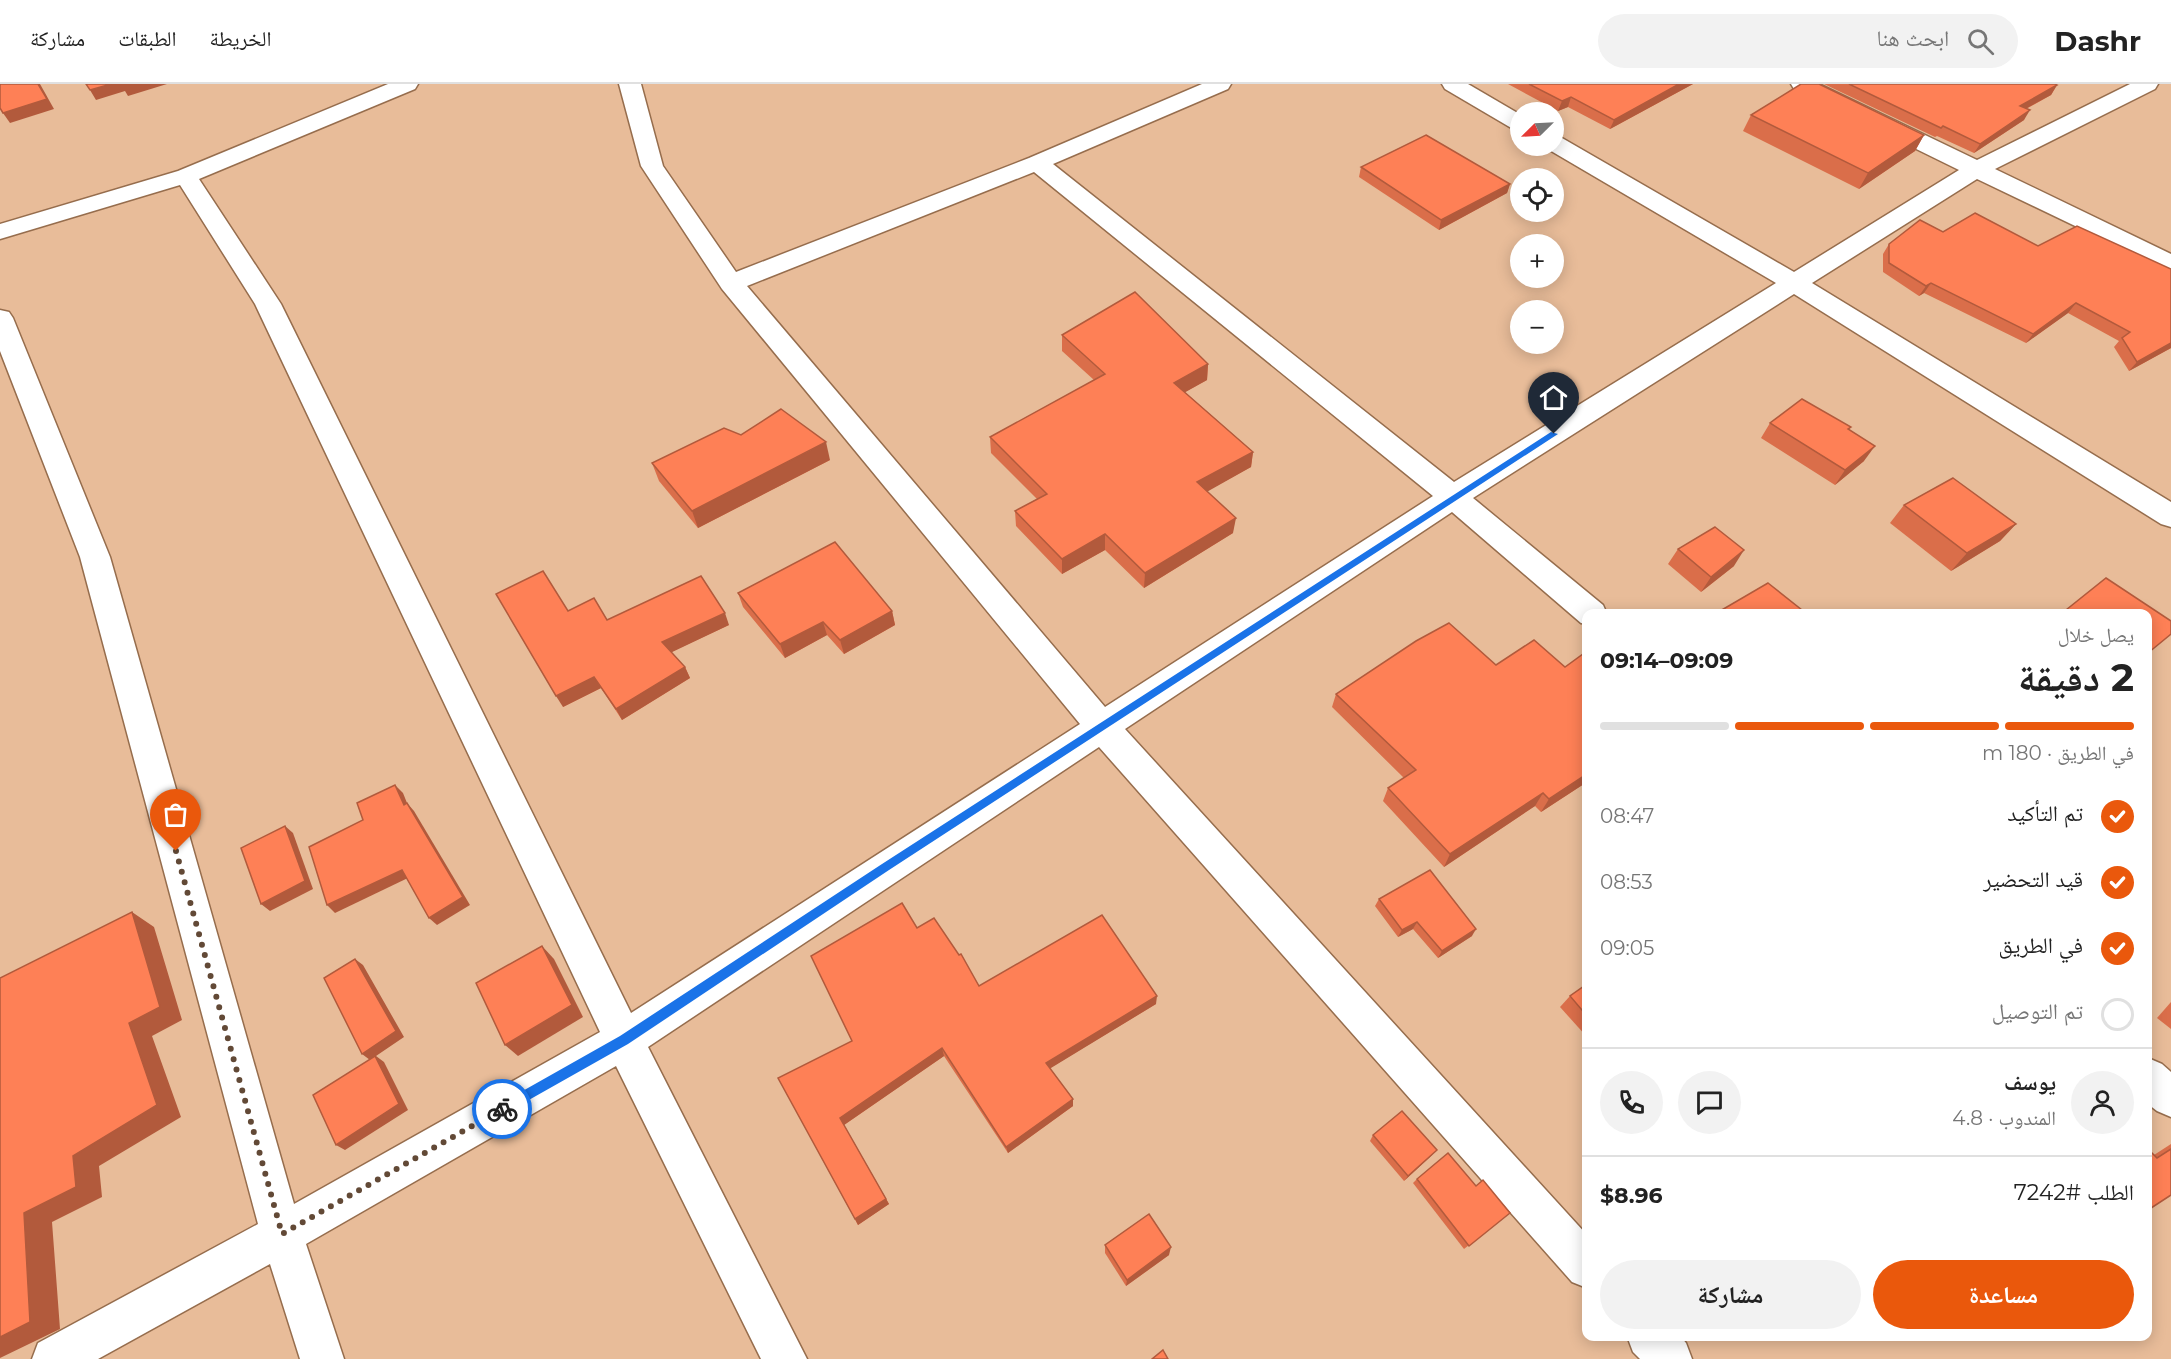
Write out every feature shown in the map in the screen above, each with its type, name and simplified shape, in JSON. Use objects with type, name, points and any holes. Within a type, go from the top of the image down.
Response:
[{"type":"street","points":[[0,232],[186,176],[406,84]]},
{"type":"street","points":[[630,84],[652,166],[731,283],[1102,727],[1582,1261]]},
{"type":"street","points":[[731,283],[1037,163],[1220,84]]},
{"type":"street","points":[[1453,84],[1510,118]]},
{"type":"street","points":[[1802,84],[2171,264]]},
{"type":"street","points":[[54,1359],[282,1234],[624,1040],[1453,497],[1975,170],[2147,84]]},
{"type":"street","points":[[1564,149],[1794,283],[2171,516]]},
{"type":"street","points":[[1037,163],[1453,497],[1586,609]]},
{"type":"street","points":[[186,176],[268,304],[624,1040],[785,1359]]},
{"type":"street","points":[[0,318],[95,557],[282,1234],[322,1359]]},
{"type":"street","points":[[2152,1081],[2171,1097]]},
{"type":"street","points":[[1654,1341],[1670,1359]]},
{"type":"building","points":[[0,84],[38,84],[47,99],[3,113],[0,108]]},
{"type":"building","points":[[86,84],[111,84],[90,90]]},
{"type":"building","points":[[1529,84],[1679,84],[1614,120],[1571,97],[1562,101]]},
{"type":"building","points":[[1801,84],[1819,84],[1924,135],[1868,173],[1751,115]]},
{"type":"building","points":[[1849,84],[2057,85],[2020,106],[2030,110],[1980,144]]},
{"type":"building","points":[[1426,135],[1510,184],[1441,220],[1361,167]]},
{"type":"building","points":[[1975,213],[2038,246],[2077,226],[2171,269],[2171,343],[2137,362],[2122,338],[2130,332],[2076,303],[2033,334],[1931,283],[1926,286],[1889,263],[1889,244],[1920,220],[1943,232]]},
{"type":"building","points":[[1135,292],[1208,364],[1174,383],[1253,452],[1197,482],[1236,518],[1145,573],[1105,534],[1062,559],[1015,511],[1047,494],[990,437],[1105,374],[1062,335]]},
{"type":"building","points":[[1802,399],[1851,427],[1848,429],[1875,446],[1845,470],[1770,423]]},
{"type":"building","points":[[781,409],[826,442],[692,511],[652,463],[724,428],[741,435]]},
{"type":"building","points":[[1953,478],[2016,524],[1967,553],[1904,505]]},
{"type":"building","points":[[1715,527],[1744,550],[1711,577],[1678,549]]},
{"type":"building","points":[[835,542],[892,611],[840,640],[823,622],[780,644],[738,593]]},
{"type":"building","points":[[543,571],[568,611],[594,598],[607,620],[701,576],[725,613],[662,642],[685,667],[616,709],[594,677],[556,696],[496,594]]},
{"type":"building","points":[[2106,578],[2171,621],[2171,634],[2152,650],[2152,609],[2067,609]]},
{"type":"building","points":[[1768,583],[1801,609],[1723,609]]},
{"type":"building","points":[[1449,623],[1496,665],[1534,640],[1565,667],[1582,655],[1582,777],[1549,799],[1543,793],[1450,854],[1388,788],[1416,770],[1336,694],[1416,641]]},
{"type":"building","points":[[395,785],[404,805],[407,803],[463,897],[429,918],[402,870],[327,905],[309,847],[363,820],[357,803]]},
{"type":"building","points":[[285,826],[305,881],[261,904],[241,848]]},
{"type":"building","points":[[1430,870],[1476,929],[1442,951],[1417,922],[1402,930],[1379,899]]},
{"type":"building","points":[[902,903],[917,928],[934,918],[959,955],[961,954],[979,986],[1102,915],[1157,996],[1046,1063],[1073,1099],[1006,1147],[942,1048],[840,1118],[886,1199],[855,1219],[778,1078],[852,1041],[811,956]]},
{"type":"building","points":[[132,912],[160,1007],[129,1023],[157,1105],[73,1156],[76,1187],[24,1213],[30,1322],[0,1337],[0,978]]},
{"type":"building","points":[[542,946],[572,1005],[505,1045],[476,983]]},
{"type":"building","points":[[355,959],[396,1031],[362,1054],[324,978]]},
{"type":"building","points":[[1582,988],[1582,1010],[1570,996]]},
{"type":"building","points":[[375,1056],[399,1104],[336,1145],[313,1095]]},
{"type":"building","points":[[1402,1111],[1437,1150],[1408,1176],[1373,1135]]},
{"type":"building","points":[[2171,1149],[2171,1195],[2152,1207],[2152,1153],[2157,1158]]},
{"type":"building","points":[[1448,1153],[1476,1186],[1483,1180],[1510,1213],[1469,1246],[1417,1179]]},
{"type":"building","points":[[1149,1214],[1171,1247],[1127,1280],[1105,1245]]},
{"type":"building","points":[[1163,1350],[1168,1359],[1152,1359]]},
{"type":"way so far","points":[[176,851],[282,1234],[502,1109]]},
{"type":"route","points":[[502,1109],[624,1040],[1453,497],[1554,434]]}]
